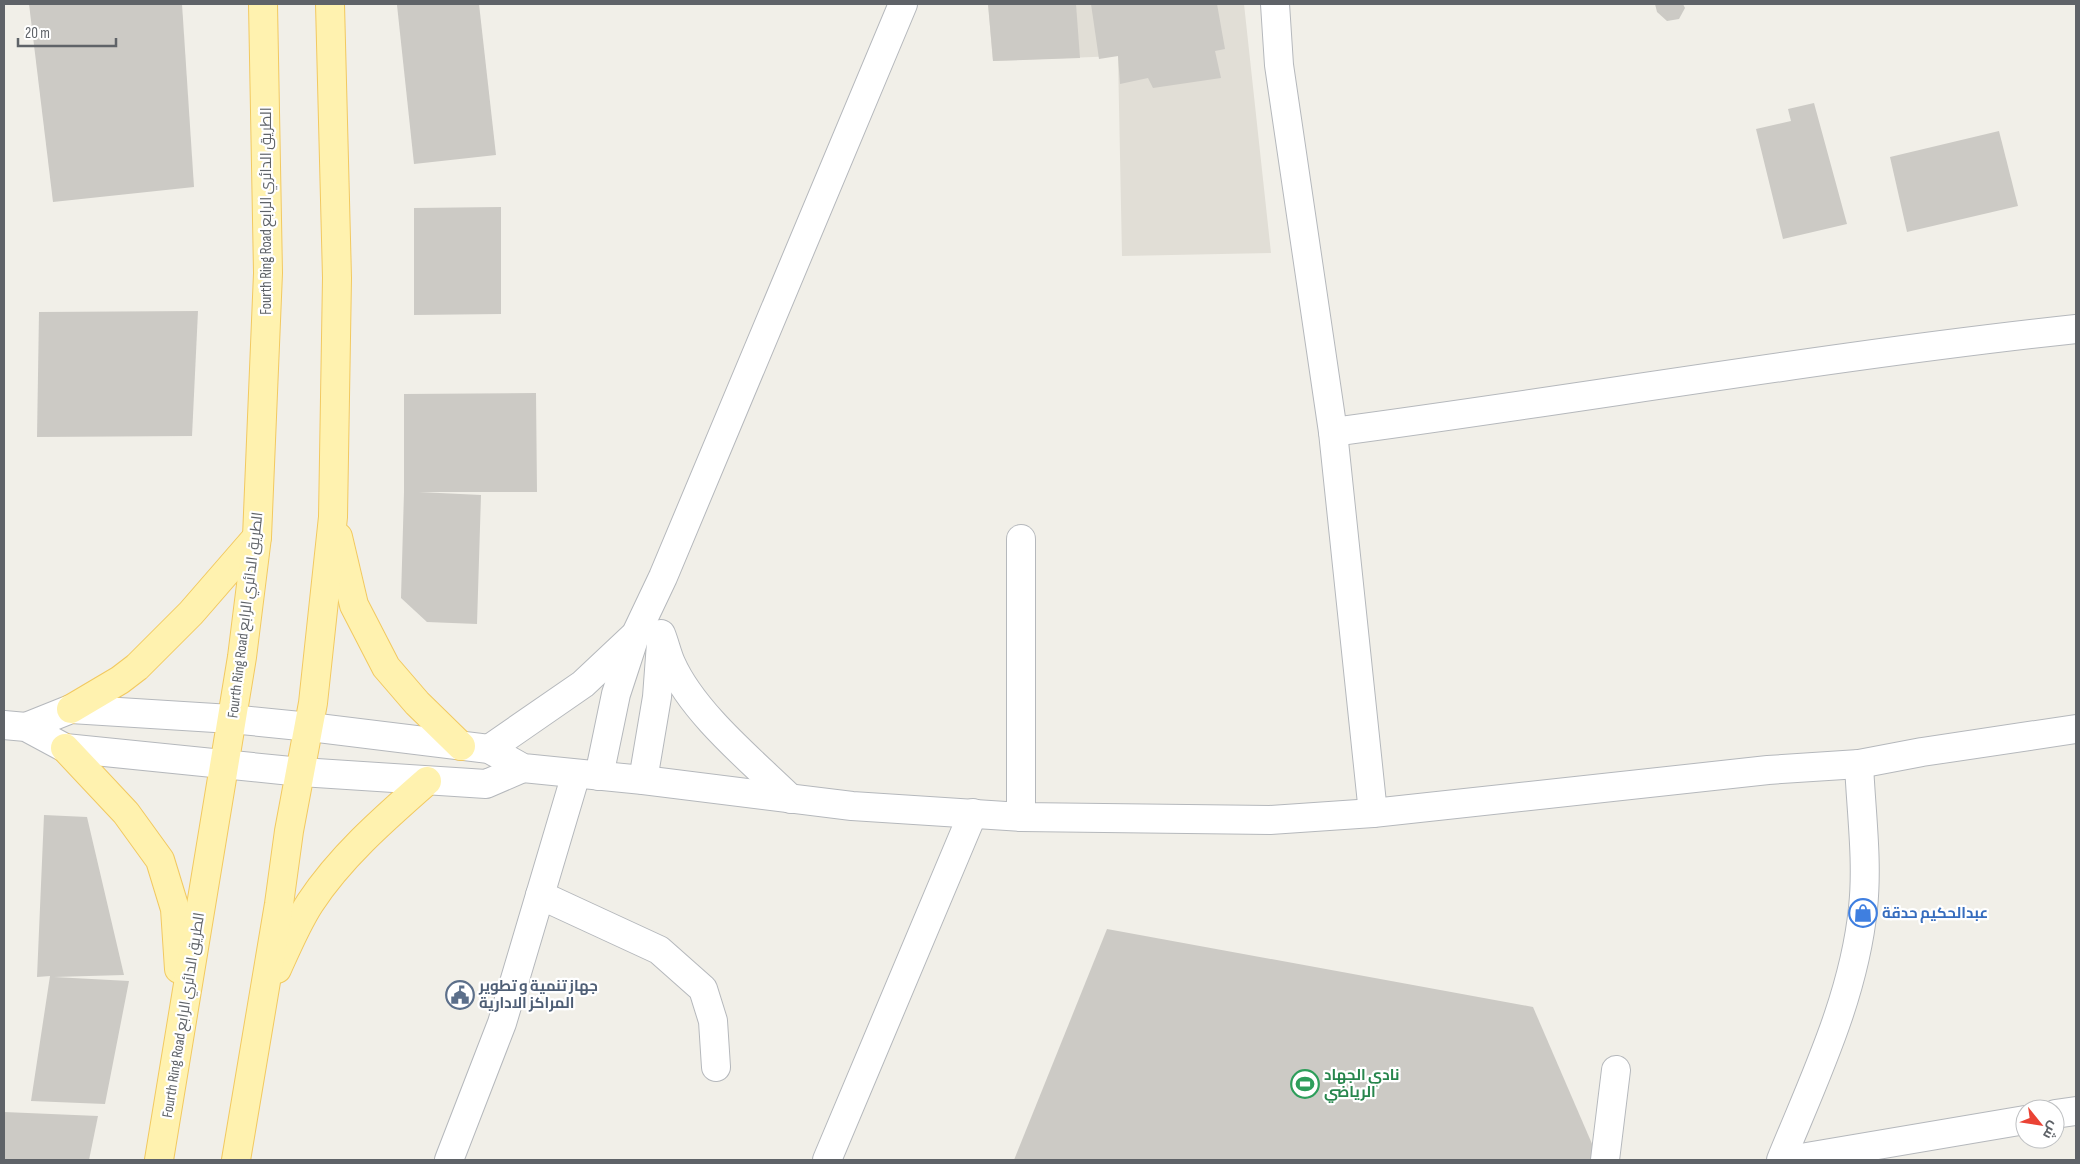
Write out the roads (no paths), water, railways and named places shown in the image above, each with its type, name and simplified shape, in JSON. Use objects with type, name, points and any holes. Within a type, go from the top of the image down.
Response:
[{"type":"main road","name":"Fourth Ring Road الطريق الدائري الرابع","points":[[159,1160],[231,720],[257,537],[268,274],[264,4]]},
{"type":"main road","points":[[236,1160],[280,904],[289,831],[310,726],[333,517],[338,278],[330,4]]},
{"type":"main road","points":[[333,517],[354,605],[386,667],[417,703],[462,746]]},
{"type":"main road","points":[[71,709],[120,680],[137,667],[191,613],[257,537]]},
{"type":"main road","points":[[66,748],[126,813],[160,860],[175,909],[180,958],[178,1051]]},
{"type":"main road","points":[[263,997],[310,904],[340,864],[373,830],[427,781]]},
{"type":"street","points":[[449,1160],[502,1023],[540,894],[588,775],[635,636],[663,577],[902,4]]},
{"type":"street","points":[[1275,4],[1279,65],[1333,432],[1373,813]]},
{"type":"street","points":[[1333,432],[1515,408],[1840,358],[2076,329]]},
{"type":"street","points":[[1021,539],[1021,817]]},
{"type":"street","points":[[643,780],[661,662],[663,577]]},
{"type":"street","points":[[661,634],[672,664],[686,688],[713,723],[790,798]]},
{"type":"street","points":[[489,750],[583,684],[635,636]]},
{"type":"street","points":[[15,726],[71,709],[231,720],[310,726],[489,750],[523,768],[643,780],[852,806],[1021,817],[1270,820],[1373,813],[1768,770],[1859,764],[1922,752],[2076,729]]},
{"type":"street","points":[[15,726],[66,748],[301,772],[486,784],[523,768]]},
{"type":"street","points":[[1781,1160],[1824,1055],[1855,959],[1863,906],[1864,863],[1859,764]]},
{"type":"street","points":[[827,1160],[973,813]]},
{"type":"street","points":[[540,894],[659,950],[703,990],[712,1021],[716,1067]]},
{"type":"street","points":[[1604,1160],[1616,1070]]},
{"type":"street","points":[[1790,1160],[2015,1122]]},
{"type":"place","name":"عبدالحكيم حدقة","points":[[1863,913]]},
{"type":"place","name":"جهاز تنمية و تطوير المراكز الادارية","points":[[460,995]]},
{"type":"place","name":"نادي الجهاد الرياضي","points":[[1305,1084]]}]
